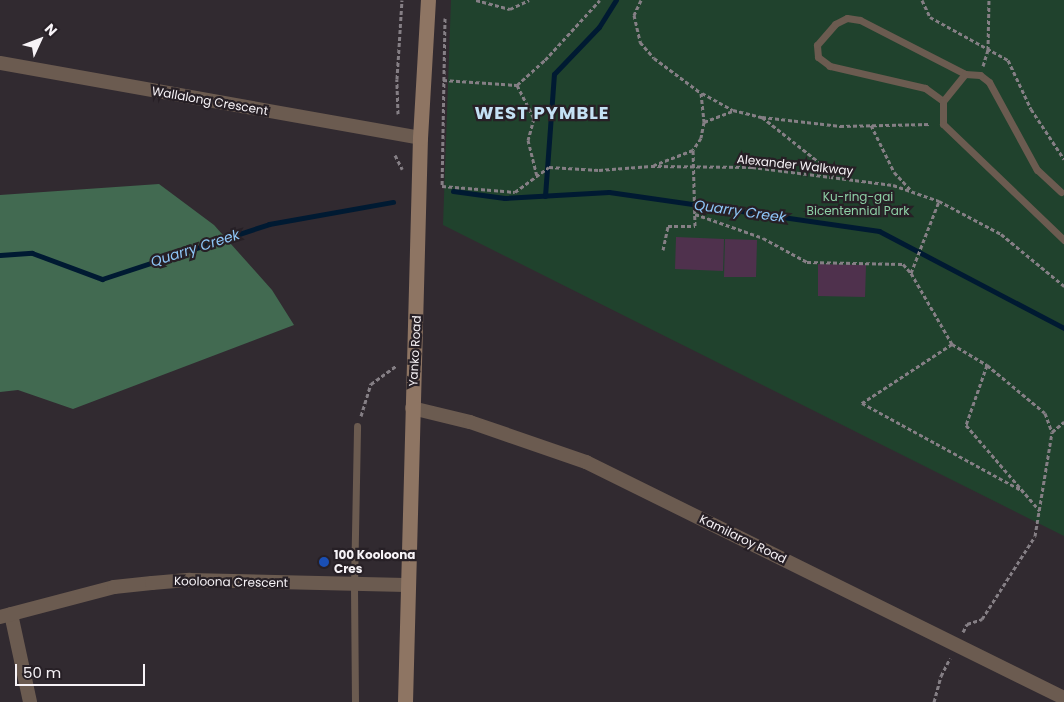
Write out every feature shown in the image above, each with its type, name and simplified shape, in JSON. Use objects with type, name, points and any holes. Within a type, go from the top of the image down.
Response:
[{"type":"main road","name":"Yanko Road","points":[[404,702],[406,585],[419,255],[420,138],[428,0]]},
{"type":"street","name":"Wallalong Crescent","points":[[0,63],[420,138]]},
{"type":"street","name":"Kamilaroy Road","points":[[412,408],[470,422],[586,462],[1064,698]]},
{"type":"street","name":"Kooloona Crescent","points":[[5,616],[114,587],[190,580],[354,586],[406,585]]},
{"type":"street","points":[[5,616],[30,702]]},
{"type":"lane","points":[[943,101],[925,88],[830,66],[818,57],[817,45],[834,24],[847,18],[860,20],[966,74],[980,76],[995,90],[1037,170],[1063,191]]},
{"type":"lane","points":[[966,74],[943,101],[943,124],[1064,240]]},
{"type":"lane","points":[[355,702],[354,586],[357,426]]},
{"type":"path","points":[[398,114],[397,79],[402,0]]},
{"type":"path","points":[[476,0],[510,9],[529,0]]},
{"type":"path","points":[[445,9],[443,80],[517,85],[545,60],[600,0]]},
{"type":"path","points":[[641,0],[634,15],[640,42],[654,58],[701,93],[733,110],[762,117],[840,126],[943,124]]},
{"type":"path","points":[[922,0],[930,16],[1008,60],[1031,109],[1064,159]]},
{"type":"path","points":[[980,76],[988,50],[989,0]]},
{"type":"path","name":"Alexander Walkway","points":[[443,80],[442,186],[515,192],[549,167],[598,170],[651,166],[752,167],[840,178],[911,190],[939,202],[1001,234],[1064,286]]},
{"type":"path","points":[[517,85],[534,118],[528,140],[537,175]]},
{"type":"path","points":[[651,166],[693,150],[701,138],[704,122],[701,93]]},
{"type":"path","points":[[704,122],[733,110]]},
{"type":"path","points":[[762,117],[840,178]]},
{"type":"path","points":[[871,125],[894,172],[911,190]]},
{"type":"path","points":[[663,250],[668,226],[695,226],[693,150]]},
{"type":"path","points":[[395,155],[402,174]]},
{"type":"path","points":[[912,271],[939,202]]},
{"type":"path","points":[[695,213],[763,238],[807,262],[903,264],[912,271],[952,344],[987,365],[1045,413],[1052,432],[1041,512],[1035,536],[982,619],[967,624],[941,676],[934,702]]},
{"type":"path","points":[[952,344],[862,403],[1023,491]]},
{"type":"path","points":[[357,426],[371,384],[397,366],[398,357]]},
{"type":"path","points":[[987,365],[966,425],[1041,512]]},
{"type":"path","points":[[1052,432],[1064,422]]},
{"type":"green space","name":"Ku-ring-gai Bicentennial Park","points":[[451,0],[1064,0],[1064,536],[443,225]]},
{"type":"green space","points":[[159,184],[214,225],[272,290],[294,325],[73,409],[18,390],[0,392],[0,195]]},
{"type":"building","points":[[676,237],[724,239],[723,271],[675,269]]},
{"type":"building","points":[[725,239],[757,240],[756,277],[724,277]]},
{"type":"building","points":[[818,264],[866,265],[865,297],[818,296]]},
{"type":"waterway","points":[[545,196],[554,74],[599,27],[616,0]]},
{"type":"waterway","name":"Quarry Creek","points":[[453,191],[505,198],[609,192],[879,231],[1064,328]]},
{"type":"waterway","name":"Quarry Creek","points":[[0,255],[32,253],[102,279],[269,224],[393,202]]},
{"type":"place","name":"100 Kooloona Cres","points":[[324,562]]},
{"type":"district","name":"WEST PYMBLE","points":[[542,113]]}]
